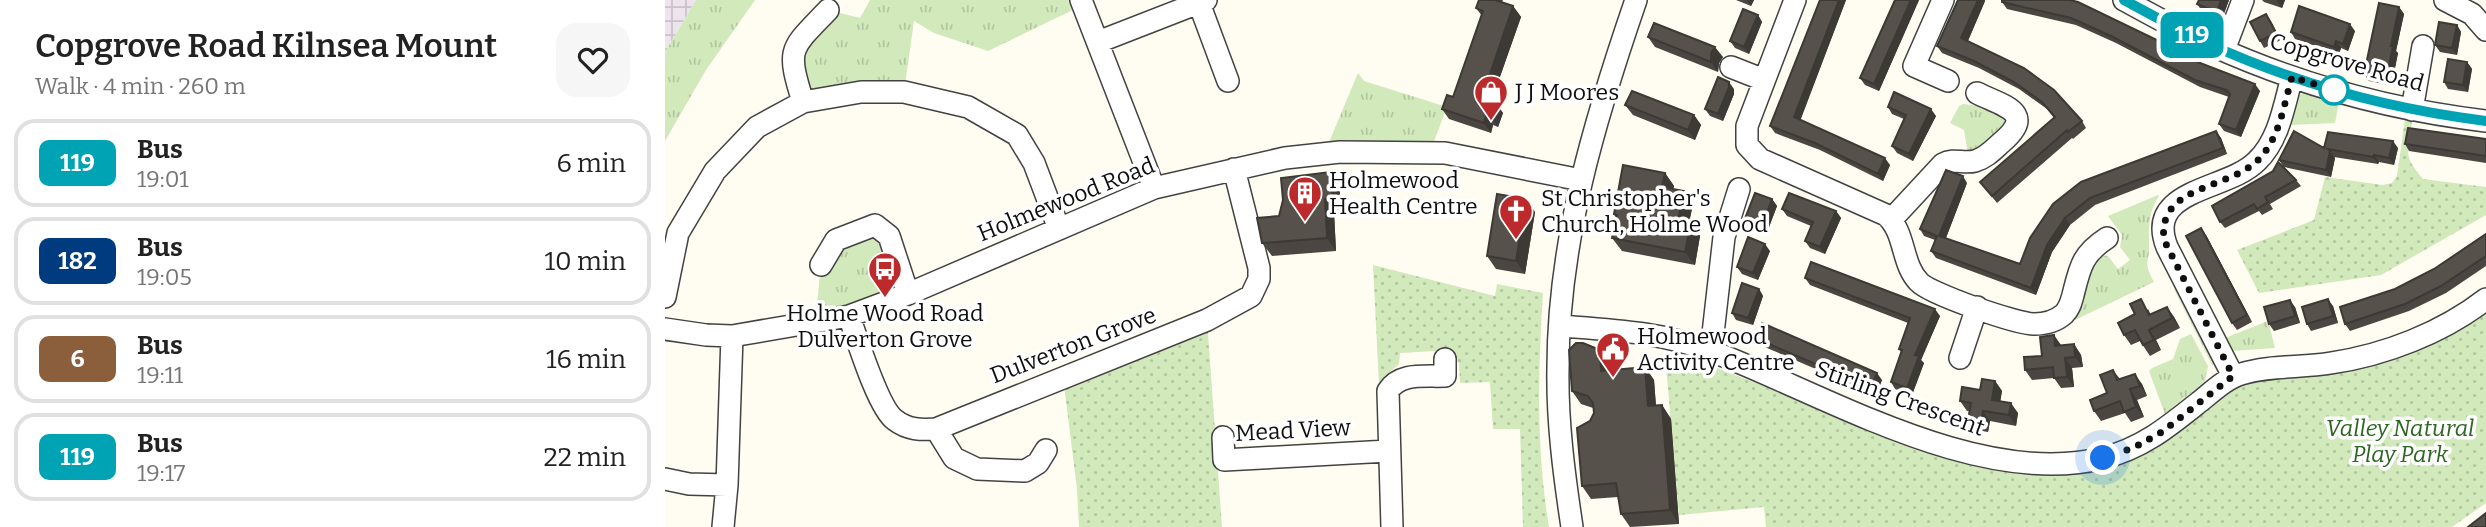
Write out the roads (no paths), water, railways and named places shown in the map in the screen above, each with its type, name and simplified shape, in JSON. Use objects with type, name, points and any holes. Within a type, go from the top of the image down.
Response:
[{"type":"street","points":[[1081,0],[1154,188]]},
{"type":"street","points":[[1572,527],[1559,424],[1557,365],[1566,264],[1581,180],[1636,0]]},
{"type":"street","points":[[1943,0],[1914,66],[1948,81]]},
{"type":"street","name":"Copgrove Road","points":[[2124,0],[2224,50],[2292,77],[2411,110],[2486,121]]},
{"type":"street","points":[[2224,50],[2243,0]]},
{"type":"street","points":[[2445,0],[2472,14],[2486,30]]},
{"type":"street","points":[[1098,42],[1202,1],[1228,82]]},
{"type":"street","points":[[1792,1],[1745,133],[1747,145],[1755,156],[1881,212],[1891,220],[1909,266],[1919,283],[1927,289],[2021,322],[2043,323],[2054,320],[2070,306],[2085,256],[2107,237]]},
{"type":"street","points":[[803,102],[793,68],[795,44],[828,10]]},
{"type":"street","points":[[2411,110],[2423,46]]},
{"type":"street","points":[[1731,67],[1764,80]]},
{"type":"street","points":[[2233,376],[2167,247],[2164,240],[2164,222],[2166,214],[2177,201],[2239,175],[2259,160],[2273,139],[2292,77]]},
{"type":"street","points":[[665,297],[678,233],[715,171],[757,127],[803,102],[861,92],[904,92],[968,107],[1017,135],[1034,163],[1059,229]]},
{"type":"street","points":[[1891,220],[1943,164],[1951,160],[1976,161],[1985,157],[2015,131],[2018,121],[2013,112],[1977,93]]},
{"type":"street","name":"Holmewood Road","points":[[665,329],[732,337],[849,316],[908,294],[1154,188],[1285,158],[1340,152],[1445,153],[1581,180]]},
{"type":"street","name":"Dulverton Grove","points":[[936,429],[1196,325],[1251,296],[1259,279],[1259,268],[1234,169]]},
{"type":"street","points":[[1711,351],[1724,237],[1739,189]]},
{"type":"street","points":[[821,265],[836,240],[875,225],[889,236],[908,294]]},
{"type":"street","name":"Stirling Crescent","points":[[1560,326],[1640,332],[1711,351],[1832,405],[1956,449],[1986,457],[2052,464],[2087,462],[2133,448],[2162,432],[2233,376],[2261,369],[2330,363],[2370,354],[2439,329],[2486,299]]},
{"type":"street","points":[[1960,358],[1977,307]]},
{"type":"street","points":[[849,316],[878,393],[893,419],[917,431],[936,429],[954,458],[978,469],[1025,471],[1038,463],[1046,450]]},
{"type":"street","points":[[723,527],[732,337]]},
{"type":"street","points":[[1392,527],[1387,396],[1391,386],[1405,377],[1445,376],[1445,359]]},
{"type":"street","name":"Mead View","points":[[1223,438],[1224,460],[1388,451]]},
{"type":"street","points":[[665,479],[689,484],[727,485]]},
{"type":"place","name":"J J Moores","points":[[1491,122]]},
{"type":"place","name":"Holmewood Health Centre","points":[[1305,223]]},
{"type":"place","name":"St Christopher's Church, Holme Wood","points":[[1516,241]]},
{"type":"place","name":"Holme Wood Road Dulverton Grove","points":[[885,299]]},
{"type":"place","name":"Holmewood Activity Centre","points":[[1613,379]]},
{"type":"park label","name":"Valley Natural Play Park","points":[[2400,441]]}]
